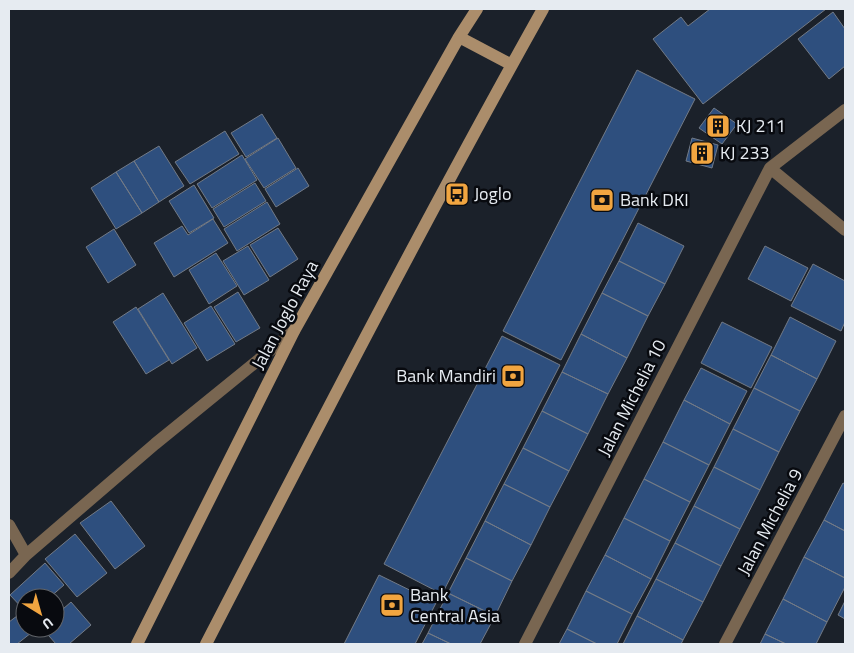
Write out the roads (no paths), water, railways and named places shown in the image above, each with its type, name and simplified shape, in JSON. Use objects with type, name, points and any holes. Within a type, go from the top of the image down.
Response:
[{"type":"main road","name":"Jalan Joglo Raya","points":[[137,644],[294,331],[459,37],[477,9]]},
{"type":"main road","points":[[206,644],[338,390],[543,9]]},
{"type":"main road","points":[[459,37],[512,65]]},
{"type":"street","points":[[845,110],[770,168],[845,230]]},
{"type":"street","name":"Jalan Michelia 10","points":[[525,644],[770,168]]},
{"type":"street","points":[[9,573],[26,555],[155,444],[294,331]]},
{"type":"street","name":"Jalan Michelia 9","points":[[725,644],[845,416]]},
{"type":"street","points":[[9,525],[26,555]]},
{"type":"place","name":"KJ 211","points":[[718,126]]},
{"type":"place","name":"KJ 233","points":[[702,153]]},
{"type":"place","name":"Joglo","points":[[457,194]]},
{"type":"place","name":"Bank DKI","points":[[602,200]]},
{"type":"place","name":"Bank Mandiri","points":[[513,376]]},
{"type":"place","name":"Bank Central Asia","points":[[392,605]]}]
